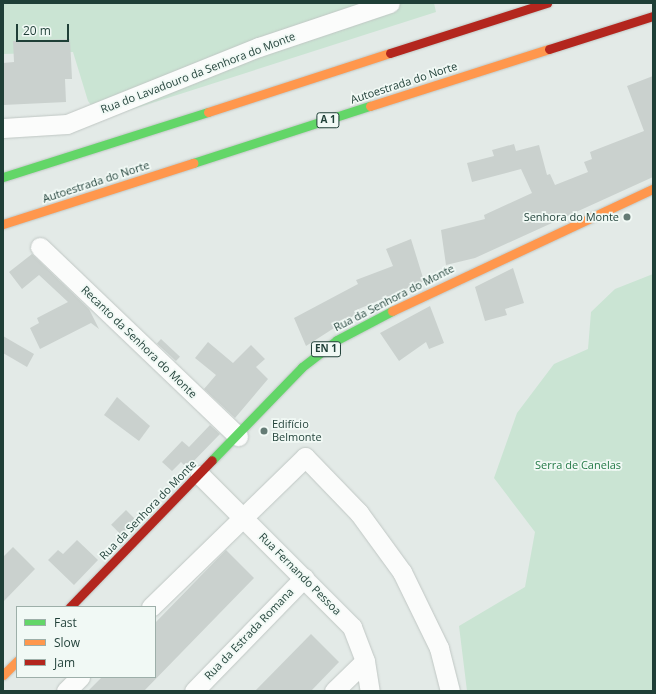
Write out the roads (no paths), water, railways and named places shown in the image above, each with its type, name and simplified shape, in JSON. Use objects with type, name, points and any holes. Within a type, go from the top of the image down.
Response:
[{"type":"main road","points":[[3,177],[547,3]]},
{"type":"main road","name":"Autoestrada do Norte","points":[[3,224],[653,16]]},
{"type":"main road","name":"Rua da Senhora do Monte","points":[[71,606],[238,436],[302,367],[336,340],[399,307],[653,189]]},
{"type":"main road","points":[[3,675],[16,662]]},
{"type":"street","name":"Rua do Lavadouro da Senhora do Monte","points":[[3,128],[67,124],[259,47],[390,3]]},
{"type":"street","name":"Recanto da Senhora do Monte","points":[[40,247],[238,436]]},
{"type":"street","points":[[152,606],[305,457],[359,514],[402,572],[439,648],[450,691]]},
{"type":"street","name":"Rua Fernando Pessoa","points":[[200,474],[352,627],[365,661],[370,691]]},
{"type":"street","name":"Rua da Estrada Romana","points":[[194,691],[304,578]]},
{"type":"street","points":[[334,691],[365,661]]},
{"type":"street","points":[[66,691],[79,678]]},
{"type":"place","name":"Senhora do Monte","points":[[627,217]]},
{"type":"place","name":"Edifício Belmonte","points":[[264,431]]},
{"type":"park label","name":"Serra de Canelas","points":[[578,465]]}]
